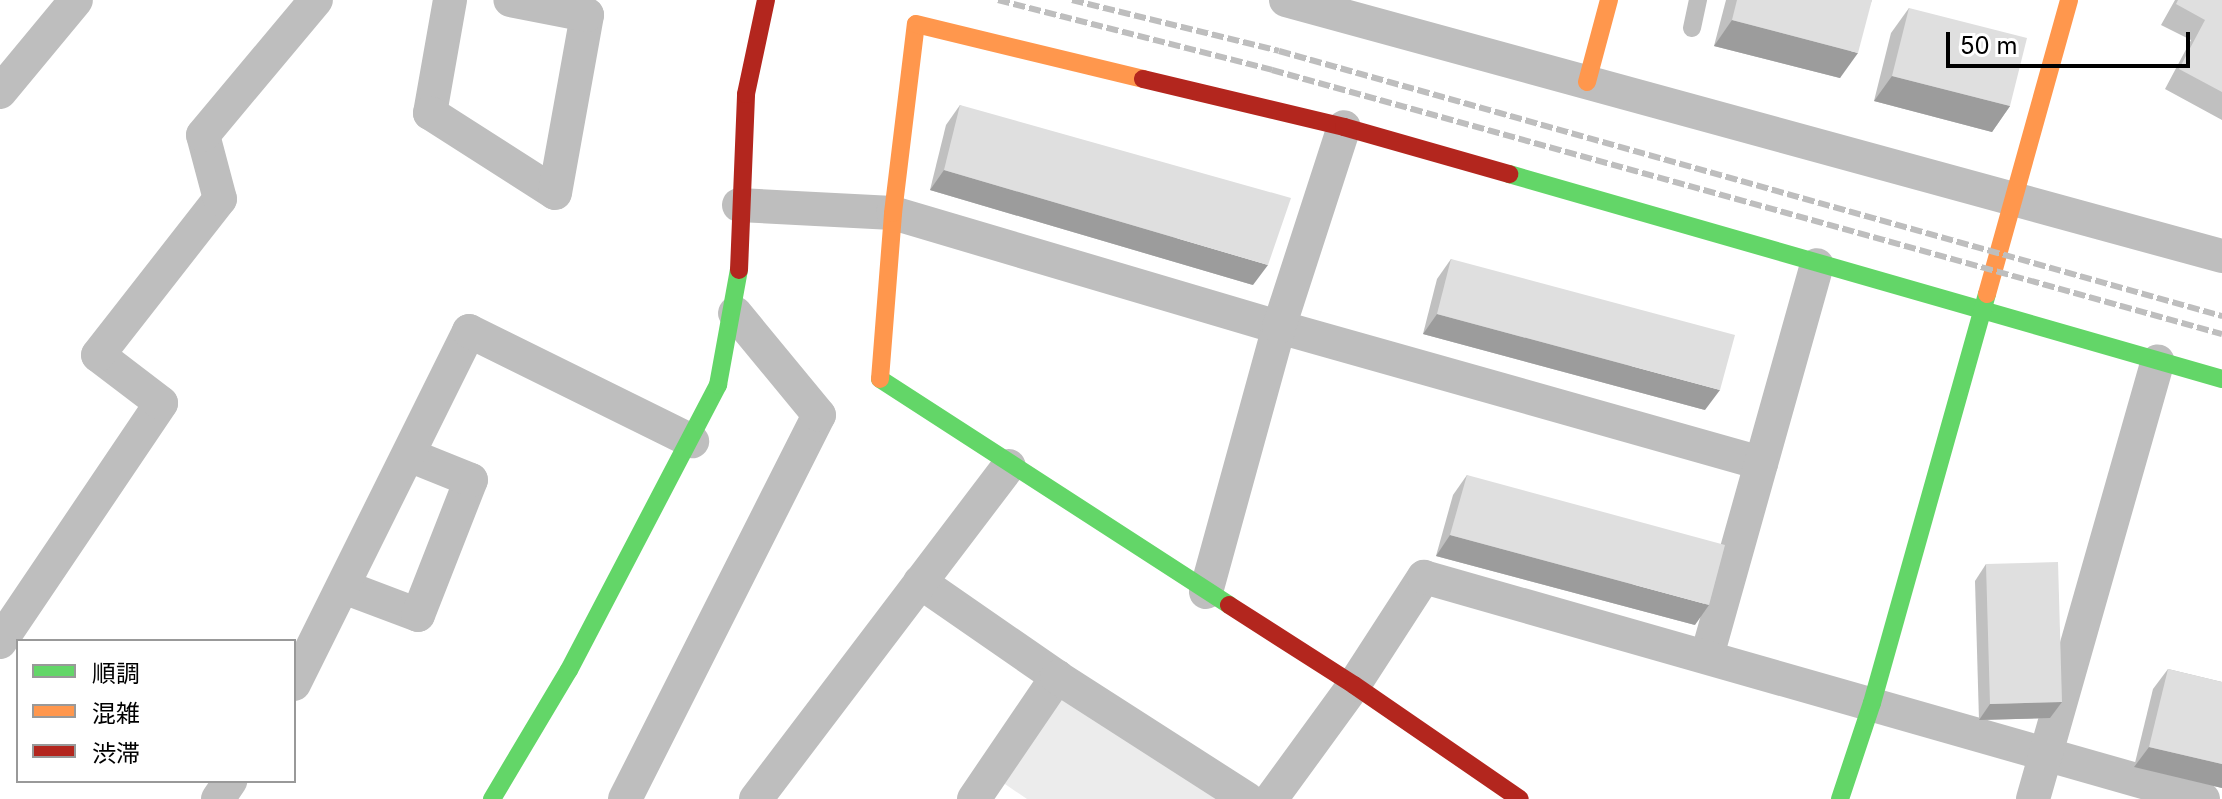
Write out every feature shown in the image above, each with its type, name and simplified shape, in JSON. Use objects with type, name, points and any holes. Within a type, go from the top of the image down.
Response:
[{"type":"street","points":[[0,92],[76,0]]},
{"type":"street","points":[[0,642],[161,403],[98,355],[220,199],[203,135],[316,0]]},
{"type":"street","points":[[450,0],[430,113],[555,193],[587,15],[510,0]]},
{"type":"street","points":[[492,799],[569,670],[692,441],[718,385],[735,313],[746,94],[766,0]]},
{"type":"street","points":[[1286,0],[2222,256]]},
{"type":"street","points":[[1587,82],[1609,0]]},
{"type":"street","points":[[1840,799],[1872,703],[2069,0]]},
{"type":"street","points":[[1520,799],[1354,685],[1009,466],[879,379],[893,213],[916,24],[1344,127],[2222,379]]},
{"type":"street","points":[[1206,592],[1279,327],[1344,127]]},
{"type":"street","points":[[739,205],[893,213],[1279,327],[1761,463]]},
{"type":"street","points":[[1707,656],[1817,265]]},
{"type":"street","points":[[625,799],[819,415],[735,313]]},
{"type":"street","points":[[296,680],[469,331],[692,441]]},
{"type":"street","points":[[2033,799],[2158,361]]},
{"type":"street","points":[[344,587],[418,615],[471,480],[409,455]]},
{"type":"street","points":[[756,799],[1009,466]]},
{"type":"street","points":[[1271,799],[1354,685],[1424,577],[2203,799]]},
{"type":"street","points":[[920,582],[1057,677],[1247,799]]},
{"type":"street","points":[[975,799],[1057,677]]},
{"type":"lane","points":[[1692,28],[1698,0]]},
{"type":"shaded area","points":[[1067,699],[1232,799],[1027,799],[1002,782],[1053,702]]},
{"type":"building","points":[[1737,0],[1872,0],[1858,53],[1732,20]]},
{"type":"building","points":[[2178,0],[2222,0],[2222,92],[2179,69],[2205,20],[2176,4]]},
{"type":"building","points":[[1909,8],[2027,38],[2010,106],[1892,76]]},
{"type":"building","points":[[960,105],[1291,198],[1268,265],[944,170]]},
{"type":"building","points":[[1451,259],[1735,335],[1720,390],[1437,314]]},
{"type":"building","points":[[1467,475],[1725,545],[1709,605],[1450,535]]},
{"type":"building","points":[[2058,562],[2062,702],[1990,704],[1986,564]]},
{"type":"building","points":[[2168,669],[2222,682],[2222,764],[2149,747]]},
{"type":"railway","points":[[998,0],[1272,70],[2222,334]]},
{"type":"railway","points":[[1072,0],[1279,51],[2222,316]]},
{"type":"traffic: fast","points":[[1509,174],[2222,379]]},
{"type":"traffic: fast","points":[[492,799],[569,670],[718,385],[739,270]]},
{"type":"traffic: fast","points":[[1840,799],[1872,703],[1987,294]]},
{"type":"traffic: fast","points":[[880,379],[1229,605]]},
{"type":"traffic: slow","points":[[1587,82],[1609,0]]},
{"type":"traffic: slow","points":[[1987,294],[2069,0]]},
{"type":"traffic: slow","points":[[880,379],[893,213],[916,24],[1143,79]]},
{"type":"traffic: jam","points":[[739,270],[746,94],[766,0]]},
{"type":"traffic: jam","points":[[1143,79],[1344,127],[1509,174]]},
{"type":"traffic: jam","points":[[1229,605],[1354,685],[1520,799]]}]
